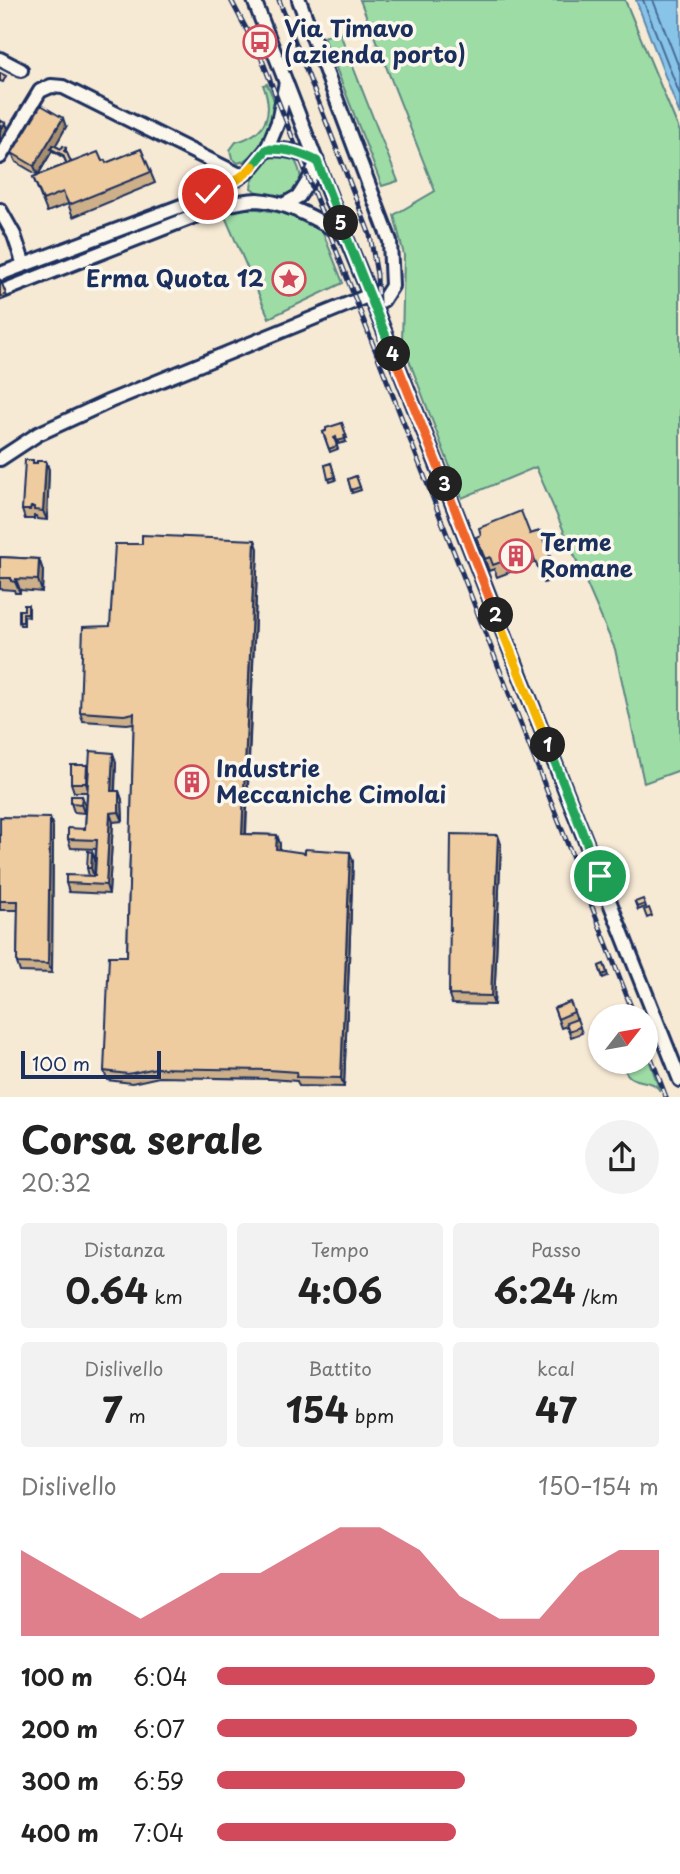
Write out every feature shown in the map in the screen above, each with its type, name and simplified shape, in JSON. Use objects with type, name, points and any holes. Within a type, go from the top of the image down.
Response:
[{"type":"street","points":[[254,0],[680,1080]]},
{"type":"street","points":[[0,459],[38,434],[110,401],[372,300],[383,300],[392,286],[390,241],[299,0]]},
{"type":"street","points":[[0,59],[21,70]]},
{"type":"street","points":[[0,274],[189,202],[242,176],[267,149],[278,122],[286,82]]},
{"type":"street","points":[[0,157],[40,91],[51,86],[63,87],[242,176]]},
{"type":"street","points":[[267,149],[299,152],[317,161]]},
{"type":"street","points":[[283,205],[299,196],[317,161]]},
{"type":"street","points":[[0,292],[218,207],[256,200],[283,205],[345,235]]},
{"type":"street","points":[[0,210],[14,236],[24,265]]},
{"type":"green space","points":[[360,0],[625,0],[680,132],[680,770],[644,783],[615,649],[536,467],[462,498],[402,342],[404,255],[394,215],[435,191]]},
{"type":"green space","points":[[339,31],[398,181],[382,186],[324,37]]},
{"type":"green space","points":[[267,84],[275,105],[269,131],[259,148],[238,163],[232,158],[230,150],[236,142],[255,134],[265,121],[268,105],[263,85]]},
{"type":"green space","points":[[276,154],[293,157],[300,173],[296,191],[282,196],[258,192],[251,188],[256,173]]},
{"type":"green space","points":[[238,209],[282,213],[322,230],[343,283],[269,318],[223,212]]},
{"type":"green space","points":[[628,1074],[654,1074],[660,1091],[656,1086]]},
{"type":"water","points":[[636,0],[680,0],[680,115]]},
{"type":"building","points":[[0,73],[6,76],[3,82],[0,81]]},
{"type":"building","points":[[41,105],[63,118],[34,166],[12,153]]},
{"type":"building","points":[[53,145],[66,148],[64,151],[71,162],[67,164],[63,155],[51,149]]},
{"type":"building","points":[[141,149],[151,172],[69,205],[63,192],[43,200],[33,177],[98,152],[106,163]]},
{"type":"building","points":[[0,279],[6,294],[0,297]]},
{"type":"building","points":[[342,423],[345,439],[337,441],[336,437],[334,438],[337,446],[329,449],[323,432],[326,428]]},
{"type":"building","points":[[25,460],[33,460],[33,463],[46,461],[43,511],[34,510],[34,507],[22,510]]},
{"type":"building","points":[[331,463],[335,477],[328,479],[325,465]]},
{"type":"building","points":[[356,476],[360,487],[351,490],[348,479]]},
{"type":"building","name":"Terme Romane","points":[[521,511],[530,534],[540,531],[551,560],[548,562],[550,568],[540,572],[531,551],[493,565],[490,557],[485,559],[476,537],[481,535],[479,528]]},
{"type":"building","name":"Industrie Meccaniche Cimolai","points":[[142,535],[255,540],[242,834],[277,835],[276,849],[305,853],[305,849],[350,852],[341,1078],[296,1077],[297,1072],[268,1070],[156,1068],[128,1074],[104,1071],[109,956],[127,956],[134,713],[124,715],[80,712],[83,627],[110,626],[115,544],[142,544]]},
{"type":"building","points":[[0,557],[39,559],[38,580],[16,579],[15,582],[11,581],[11,578],[0,578]]},
{"type":"building","points":[[24,605],[28,605],[28,613],[23,613],[23,622],[19,622],[19,610],[24,610]]},
{"type":"building","points":[[90,751],[113,753],[111,791],[119,791],[119,812],[110,813],[106,885],[66,883],[66,875],[95,876],[97,840],[68,839],[68,828],[85,829]]},
{"type":"building","points":[[71,765],[87,765],[86,783],[71,783]]},
{"type":"building","points":[[71,796],[82,796],[81,804],[71,803]]},
{"type":"building","points":[[0,817],[50,818],[48,964],[17,963],[18,901],[0,901]]},
{"type":"building","points":[[451,834],[498,835],[491,996],[449,995]]},
{"type":"building","points":[[88,851],[92,852],[91,868],[87,868]]},
{"type":"building","points":[[643,899],[645,904],[637,907],[635,902]]},
{"type":"building","points":[[649,908],[652,916],[647,918],[644,910]]},
{"type":"building","points":[[604,964],[607,973],[602,975],[599,966]]},
{"type":"building","points":[[570,1002],[574,1012],[558,1019],[554,1008]]},
{"type":"building","points":[[577,1019],[580,1027],[569,1031],[566,1023]]},
{"type":"railway","points":[[231,0],[261,57],[630,1004]]},
{"type":"railway","points":[[279,0],[370,235],[377,275],[382,353]]},
{"type":"railway","points":[[657,1074],[666,1097]]},
{"type":"place","name":"Via Timavo (azienda porto)","points":[[260,42]]},
{"type":"place","name":"Erma Quota 12","points":[[289,279]]},
{"type":"place","name":"Terme Romane","points":[[516,556]]},
{"type":"place","name":"Industrie Meccaniche Cimolai","points":[[192,782]]},
{"type":"route","points":[[208,194],[249,171],[267,149],[299,152],[317,161],[600,876]]}]
